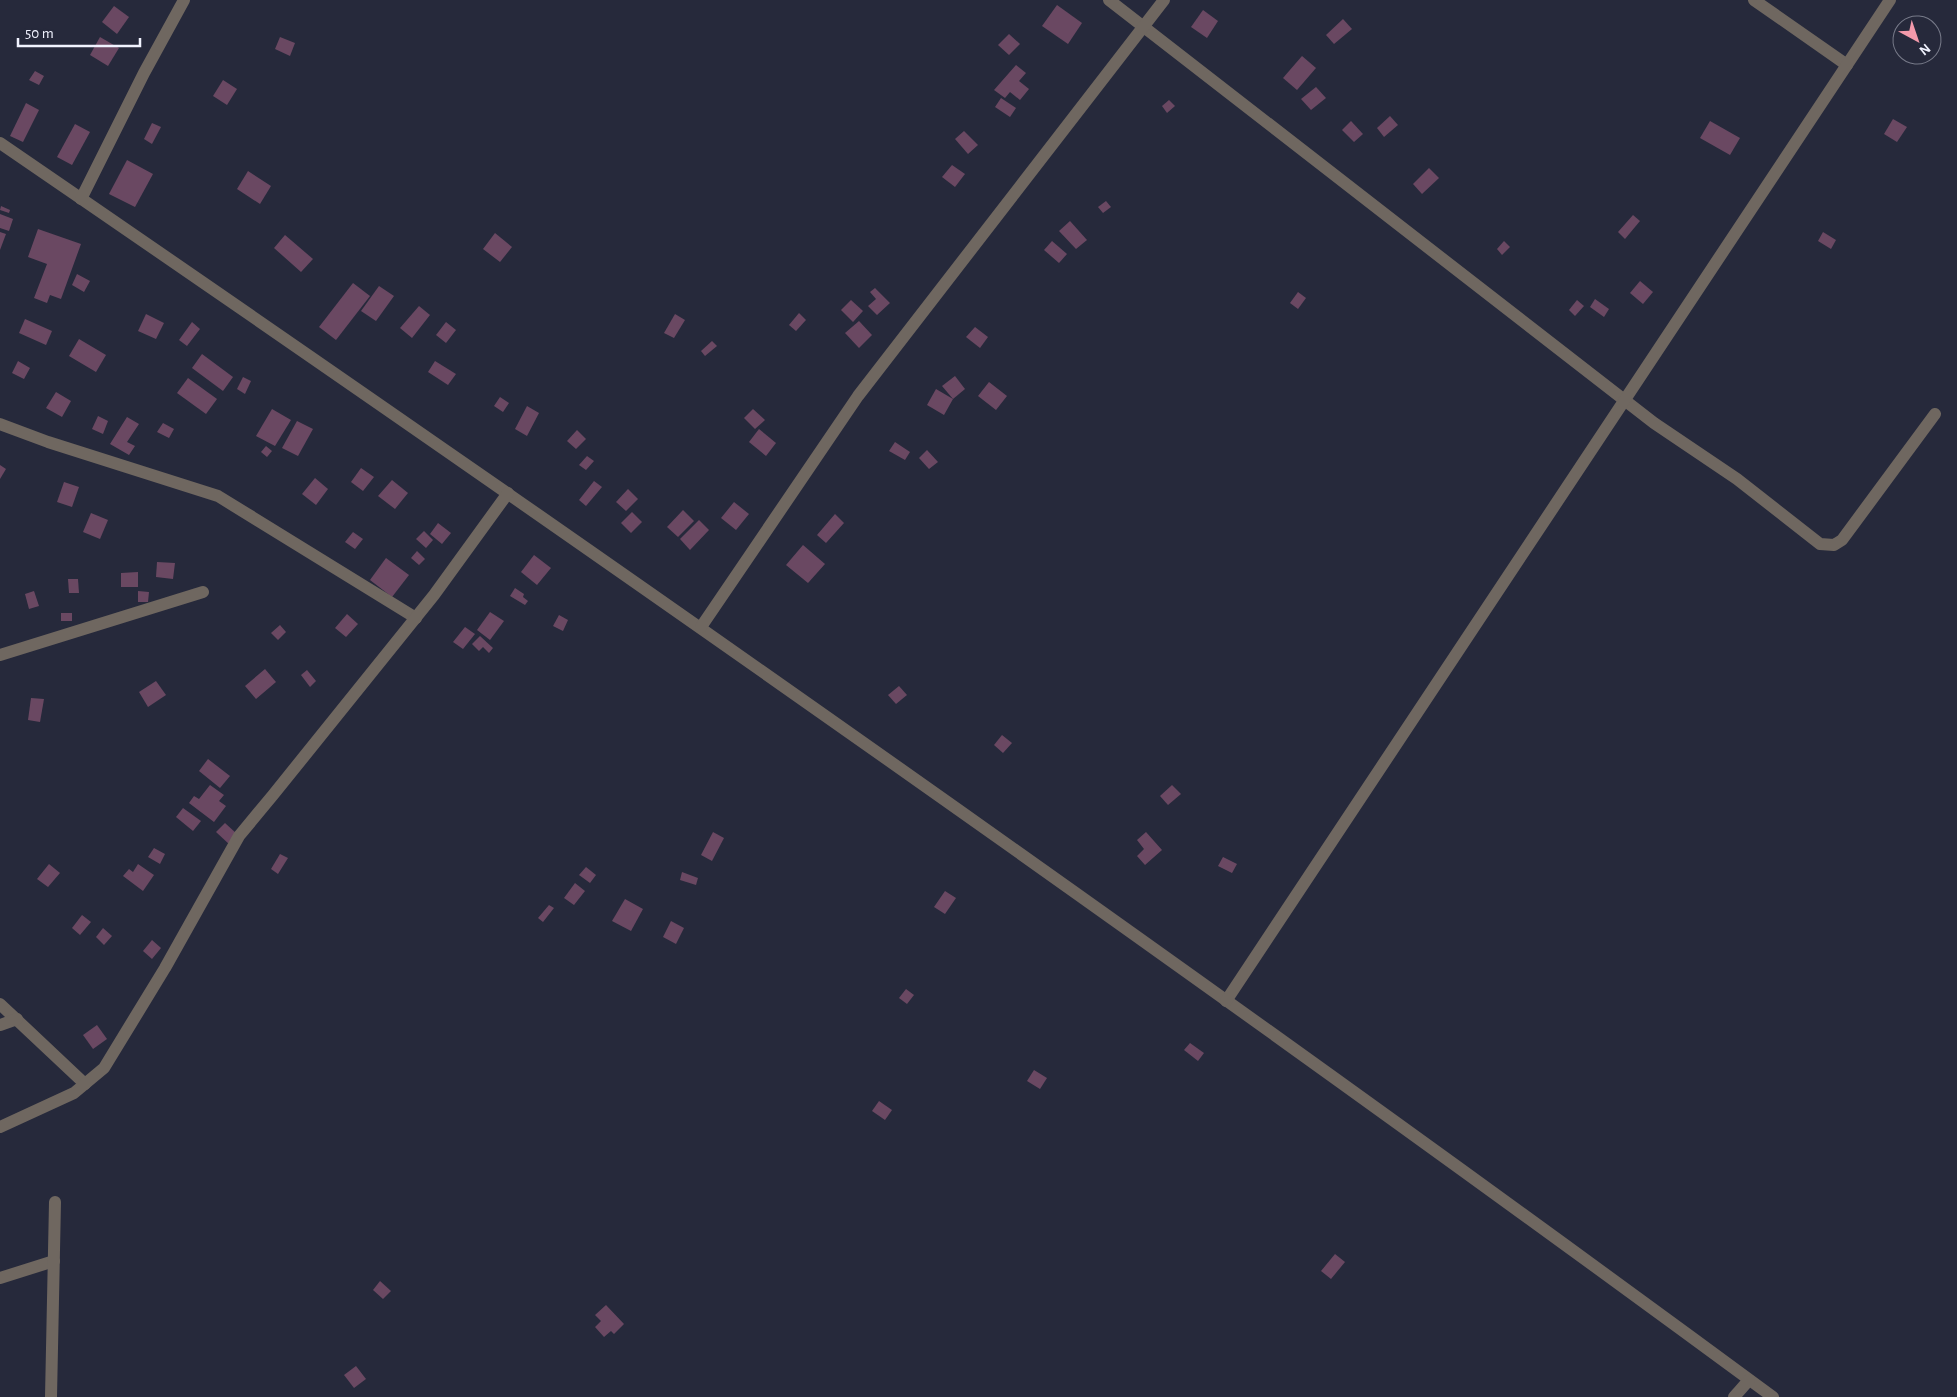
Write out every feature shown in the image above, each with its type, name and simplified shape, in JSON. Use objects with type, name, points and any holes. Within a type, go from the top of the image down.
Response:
[{"type":"street","points":[[81,199],[144,73],[184,0]]},
{"type":"street","points":[[1109,0],[1625,401],[1654,423],[1738,479],[1820,544],[1834,545],[1842,540],[1935,414]]},
{"type":"street","points":[[701,627],[858,396],[1164,0]]},
{"type":"street","points":[[1754,0],[1847,65]]},
{"type":"street","points":[[1226,1001],[1890,0]]},
{"type":"street","points":[[0,143],[701,627],[1226,1001],[1773,1397]]},
{"type":"street","points":[[0,424],[48,442],[218,496],[416,618]]},
{"type":"street","points":[[0,1127],[74,1093],[104,1068],[164,968],[239,836],[416,618],[508,493]]},
{"type":"street","points":[[0,656],[203,592]]},
{"type":"street","points":[[0,1004],[85,1084]]},
{"type":"street","points":[[0,1025],[18,1019]]},
{"type":"street","points":[[51,1397],[55,1202]]},
{"type":"street","points":[[0,1278],[54,1260]]},
{"type":"street","points":[[1734,1397],[1749,1380]]},
{"type":"building","points":[[1057,5],[1082,23],[1068,44],[1042,26]]},
{"type":"building","points":[[114,6],[129,17],[117,34],[102,22]]},
{"type":"building","points":[[1203,10],[1218,21],[1207,38],[1191,27]]},
{"type":"building","points":[[1343,19],[1352,29],[1334,44],[1326,35]]},
{"type":"building","points":[[1009,34],[1020,44],[1009,55],[998,45]]},
{"type":"building","points":[[100,37],[119,48],[108,66],[90,55]]},
{"type":"building","points":[[280,37],[295,43],[290,56],[275,49]]},
{"type":"building","points":[[1302,56],[1316,68],[1297,90],[1283,78]]},
{"type":"building","points":[[1016,65],[1026,73],[1019,81],[1029,89],[1020,100],[1010,92],[1005,98],[994,90]]},
{"type":"building","points":[[35,71],[44,76],[39,85],[29,80]]},
{"type":"building","points":[[223,80],[237,89],[227,105],[213,96]]},
{"type":"building","points":[[1316,87],[1326,98],[1311,110],[1301,99]]},
{"type":"building","points":[[1001,98],[1016,108],[1010,117],[995,107]]},
{"type":"building","points":[[1169,100],[1175,106],[1167,113],[1162,106]]},
{"type":"building","points":[[26,103],[39,110],[23,142],[10,136]]},
{"type":"building","points":[[1390,116],[1398,125],[1384,137],[1377,128]]},
{"type":"building","points":[[1893,119],[1907,127],[1897,142],[1884,134]]},
{"type":"building","points":[[1351,121],[1363,134],[1354,142],[1342,130]]},
{"type":"building","points":[[1710,121],[1740,138],[1730,155],[1700,138]]},
{"type":"building","points":[[152,123],[161,127],[152,144],[144,139]]},
{"type":"building","points":[[75,124],[90,132],[72,165],[57,157]]},
{"type":"building","points":[[964,131],[978,145],[968,154],[955,139]]},
{"type":"building","points":[[127,160],[153,174],[135,207],[109,194]]},
{"type":"building","points":[[952,165],[965,174],[955,187],[942,177]]},
{"type":"building","points":[[1429,168],[1439,178],[1422,194],[1413,184]]},
{"type":"building","points":[[248,171],[271,186],[260,204],[237,189]]},
{"type":"building","points":[[1106,201],[1111,207],[1103,213],[1098,207]]},
{"type":"building","points":[[1,206],[10,210],[9,213],[0,210]]},
{"type":"building","points":[[0,214],[13,219],[9,231],[0,228]]},
{"type":"building","points":[[1633,215],[1640,221],[1625,239],[1618,232]]},
{"type":"building","points":[[1070,221],[1087,240],[1076,249],[1059,231]]},
{"type":"building","points":[[38,229],[81,244],[61,299],[50,295],[47,303],[34,298],[47,264],[28,257]]},
{"type":"building","points":[[0,232],[6,234],[0,250]]},
{"type":"building","points":[[1823,232],[1836,240],[1831,249],[1818,241]]},
{"type":"building","points":[[495,233],[512,247],[500,262],[483,249]]},
{"type":"building","points":[[285,235],[313,259],[301,272],[274,248]]},
{"type":"building","points":[[1052,241],[1067,254],[1059,263],[1044,250]]},
{"type":"building","points":[[1504,241],[1510,247],[1502,255],[1497,249]]},
{"type":"building","points":[[77,274],[90,281],[84,292],[72,285]]},
{"type":"building","points":[[1640,281],[1653,292],[1643,304],[1630,293]]},
{"type":"building","points":[[353,283],[370,296],[336,340],[319,327]]},
{"type":"building","points":[[379,286],[394,296],[376,321],[361,311]]},
{"type":"building","points":[[875,288],[890,303],[877,315],[868,306],[876,299],[870,292]]},
{"type":"building","points":[[1298,292],[1306,298],[1298,309],[1290,303]]},
{"type":"building","points":[[1595,299],[1609,309],[1604,317],[1590,307]]},
{"type":"building","points":[[851,300],[863,311],[853,322],[841,310]]},
{"type":"building","points":[[1577,300],[1584,306],[1575,316],[1569,310]]},
{"type":"building","points":[[419,306],[430,315],[412,338],[400,328]]},
{"type":"building","points":[[799,313],[806,320],[796,331],[789,325]]},
{"type":"building","points":[[146,314],[164,323],[156,339],[138,331]]},
{"type":"building","points":[[675,314],[685,320],[674,338],[664,333]]},
{"type":"building","points":[[25,319],[52,331],[46,345],[19,333]]},
{"type":"building","points":[[859,321],[872,335],[859,348],[845,333]]},
{"type":"building","points":[[192,322],[200,329],[187,346],[179,340]]},
{"type":"building","points":[[446,322],[456,330],[446,343],[436,335]]},
{"type":"building","points":[[975,327],[988,337],[980,348],[966,337]]},
{"type":"building","points":[[79,339],[106,355],[96,372],[69,356]]},
{"type":"building","points":[[712,341],[717,346],[705,356],[701,351]]},
{"type":"building","points":[[202,354],[233,377],[223,391],[192,368]]},
{"type":"building","points":[[18,361],[30,368],[24,379],[12,373]]},
{"type":"building","points":[[435,361],[456,374],[448,385],[428,372]]},
{"type":"building","points":[[955,376],[965,389],[953,399],[942,386]]},
{"type":"building","points":[[243,377],[251,381],[245,394],[237,389]]},
{"type":"building","points":[[188,378],[217,399],[206,414],[177,393]]},
{"type":"building","points":[[989,382],[1007,396],[996,410],[978,396]]},
{"type":"building","points":[[936,389],[953,399],[944,415],[927,405]]},
{"type":"building","points":[[56,392],[71,401],[62,417],[46,408]]},
{"type":"building","points":[[500,397],[509,403],[503,412],[494,406]]},
{"type":"building","points":[[527,406],[539,413],[527,436],[515,429]]},
{"type":"building","points":[[272,409],[291,420],[275,446],[256,436]]},
{"type":"building","points":[[753,409],[765,420],[755,429],[744,418]]},
{"type":"building","points":[[98,416],[108,421],[103,434],[92,429]]},
{"type":"building","points":[[127,417],[139,424],[127,442],[135,446],[129,455],[110,444]]},
{"type":"building","points":[[297,421],[313,429],[298,456],[282,448]]},
{"type":"building","points":[[163,423],[174,429],[169,438],[157,432]]},
{"type":"building","points":[[759,429],[776,443],[766,456],[749,442]]},
{"type":"building","points":[[577,430],[586,439],[576,449],[567,441]]},
{"type":"building","points":[[895,442],[910,452],[905,460],[889,451]]},
{"type":"building","points":[[266,446],[272,451],[267,457],[261,452]]},
{"type":"building","points":[[927,450],[938,462],[929,469],[919,458]]},
{"type":"building","points":[[587,456],[594,461],[586,470],[579,465]]},
{"type":"building","points":[[0,465],[6,469],[0,479]]},
{"type":"building","points":[[361,468],[374,477],[363,491],[351,482]]},
{"type":"building","points":[[315,478],[328,489],[316,505],[302,494]]},
{"type":"building","points":[[392,480],[408,493],[395,509],[378,496]]},
{"type":"building","points":[[594,481],[602,487],[586,506],[579,500]]},
{"type":"building","points":[[64,482],[79,487],[72,507],[57,502]]},
{"type":"building","points":[[628,489],[638,499],[626,511],[616,502]]},
{"type":"building","points":[[734,502],[749,514],[736,530],[721,518]]},
{"type":"building","points":[[683,510],[694,521],[678,537],[667,527]]},
{"type":"building","points":[[632,512],[642,522],[631,533],[621,523]]},
{"type":"building","points":[[91,513],[108,520],[100,539],[83,532]]},
{"type":"building","points":[[835,514],[844,523],[826,543],[817,535]]},
{"type":"building","points":[[699,520],[709,530],[690,550],[680,539]]},
{"type":"building","points":[[438,523],[451,533],[442,544],[430,534]]},
{"type":"building","points":[[424,531],[433,540],[426,548],[416,539]]},
{"type":"building","points":[[353,532],[363,539],[355,549],[345,542]]},
{"type":"building","points":[[803,545],[825,564],[808,583],[786,565]]},
{"type":"building","points":[[417,551],[425,559],[419,565],[411,558]]},
{"type":"building","points":[[534,555],[551,568],[537,585],[521,572]]},
{"type":"building","points":[[386,558],[409,575],[392,597],[370,580]]},
{"type":"building","points":[[157,562],[175,563],[173,579],[156,577]]},
{"type":"building","points":[[138,572],[138,587],[121,587],[121,573]]},
{"type":"building","points":[[68,579],[78,579],[79,593],[69,593]]},
{"type":"building","points":[[515,588],[524,594],[523,597],[528,601],[525,605],[510,596]]},
{"type":"building","points":[[34,591],[39,606],[29,609],[25,594]]},
{"type":"building","points":[[138,591],[149,592],[148,602],[138,602]]},
{"type":"building","points":[[490,612],[504,621],[490,640],[477,630]]},
{"type":"building","points":[[61,613],[72,613],[72,621],[61,621]]},
{"type":"building","points":[[347,614],[358,624],[346,637],[335,628]]},
{"type":"building","points":[[559,615],[568,620],[563,631],[553,626]]},
{"type":"building","points":[[280,625],[286,632],[278,640],[271,633]]},
{"type":"building","points":[[465,627],[475,634],[463,649],[453,642]]},
{"type":"building","points":[[480,636],[493,648],[489,653],[483,647],[479,651],[472,644]]},
{"type":"building","points":[[265,669],[276,682],[256,699],[245,686]]},
{"type":"building","points":[[307,670],[316,681],[310,687],[301,675]]},
{"type":"building","points":[[156,681],[166,695],[148,707],[139,692]]},
{"type":"building","points":[[899,686],[907,695],[896,704],[888,695]]},
{"type":"building","points":[[31,698],[44,699],[40,722],[28,720]]},
{"type":"building","points":[[1002,735],[1012,743],[1003,753],[994,745]]},
{"type":"building","points":[[208,759],[230,776],[220,788],[199,771]]},
{"type":"building","points":[[210,785],[224,795],[219,801],[226,806],[214,822],[189,803],[194,796],[199,799]]},
{"type":"building","points":[[1172,785],[1181,794],[1168,805],[1160,796]]},
{"type":"building","points":[[183,808],[201,821],[193,831],[176,817]]},
{"type":"building","points":[[225,823],[237,834],[230,845],[216,832]]},
{"type":"building","points":[[713,832],[724,838],[712,861],[701,855]]},
{"type":"building","points":[[1146,832],[1162,850],[1145,865],[1137,856],[1144,849],[1137,840]]},
{"type":"building","points":[[154,848],[165,854],[160,864],[148,857]]},
{"type":"building","points":[[280,854],[288,858],[278,874],[271,869]]},
{"type":"building","points":[[1223,857],[1237,864],[1232,873],[1218,866]]},
{"type":"building","points":[[49,864],[60,873],[48,887],[37,879]]},
{"type":"building","points":[[138,864],[154,875],[143,891],[123,876],[129,869],[133,872]]},
{"type":"building","points":[[586,867],[596,875],[590,883],[579,875]]},
{"type":"building","points":[[682,872],[698,878],[696,885],[680,880]]},
{"type":"building","points":[[575,883],[585,891],[574,905],[564,898]]},
{"type":"building","points":[[945,891],[956,898],[945,914],[934,907]]},
{"type":"building","points":[[625,899],[643,909],[631,931],[612,921]]},
{"type":"building","points":[[549,905],[554,908],[543,922],[538,918]]},
{"type":"building","points":[[82,915],[91,922],[80,935],[72,928]]},
{"type":"building","points":[[671,921],[684,928],[676,944],[663,937]]},
{"type":"building","points":[[103,928],[112,936],[104,945],[96,937]]},
{"type":"building","points":[[152,940],[161,948],[152,959],[143,951]]},
{"type":"building","points":[[906,989],[914,995],[907,1004],[899,998]]},
{"type":"building","points":[[97,1025],[107,1039],[93,1049],[83,1035]]},
{"type":"building","points":[[1190,1043],[1204,1053],[1198,1061],[1184,1050]]},
{"type":"building","points":[[1034,1070],[1047,1078],[1040,1089],[1027,1081]]},
{"type":"building","points":[[879,1101],[892,1110],[885,1120],[872,1111]]},
{"type":"building","points":[[1335,1254],[1345,1262],[1331,1279],[1321,1271]]},
{"type":"building","points":[[380,1281],[391,1291],[383,1299],[373,1290]]},
{"type":"building","points":[[606,1305],[624,1324],[614,1334],[611,1331],[604,1337],[595,1327],[601,1321],[595,1315]]},
{"type":"building","points":[[356,1366],[366,1379],[354,1388],[344,1375]]}]
